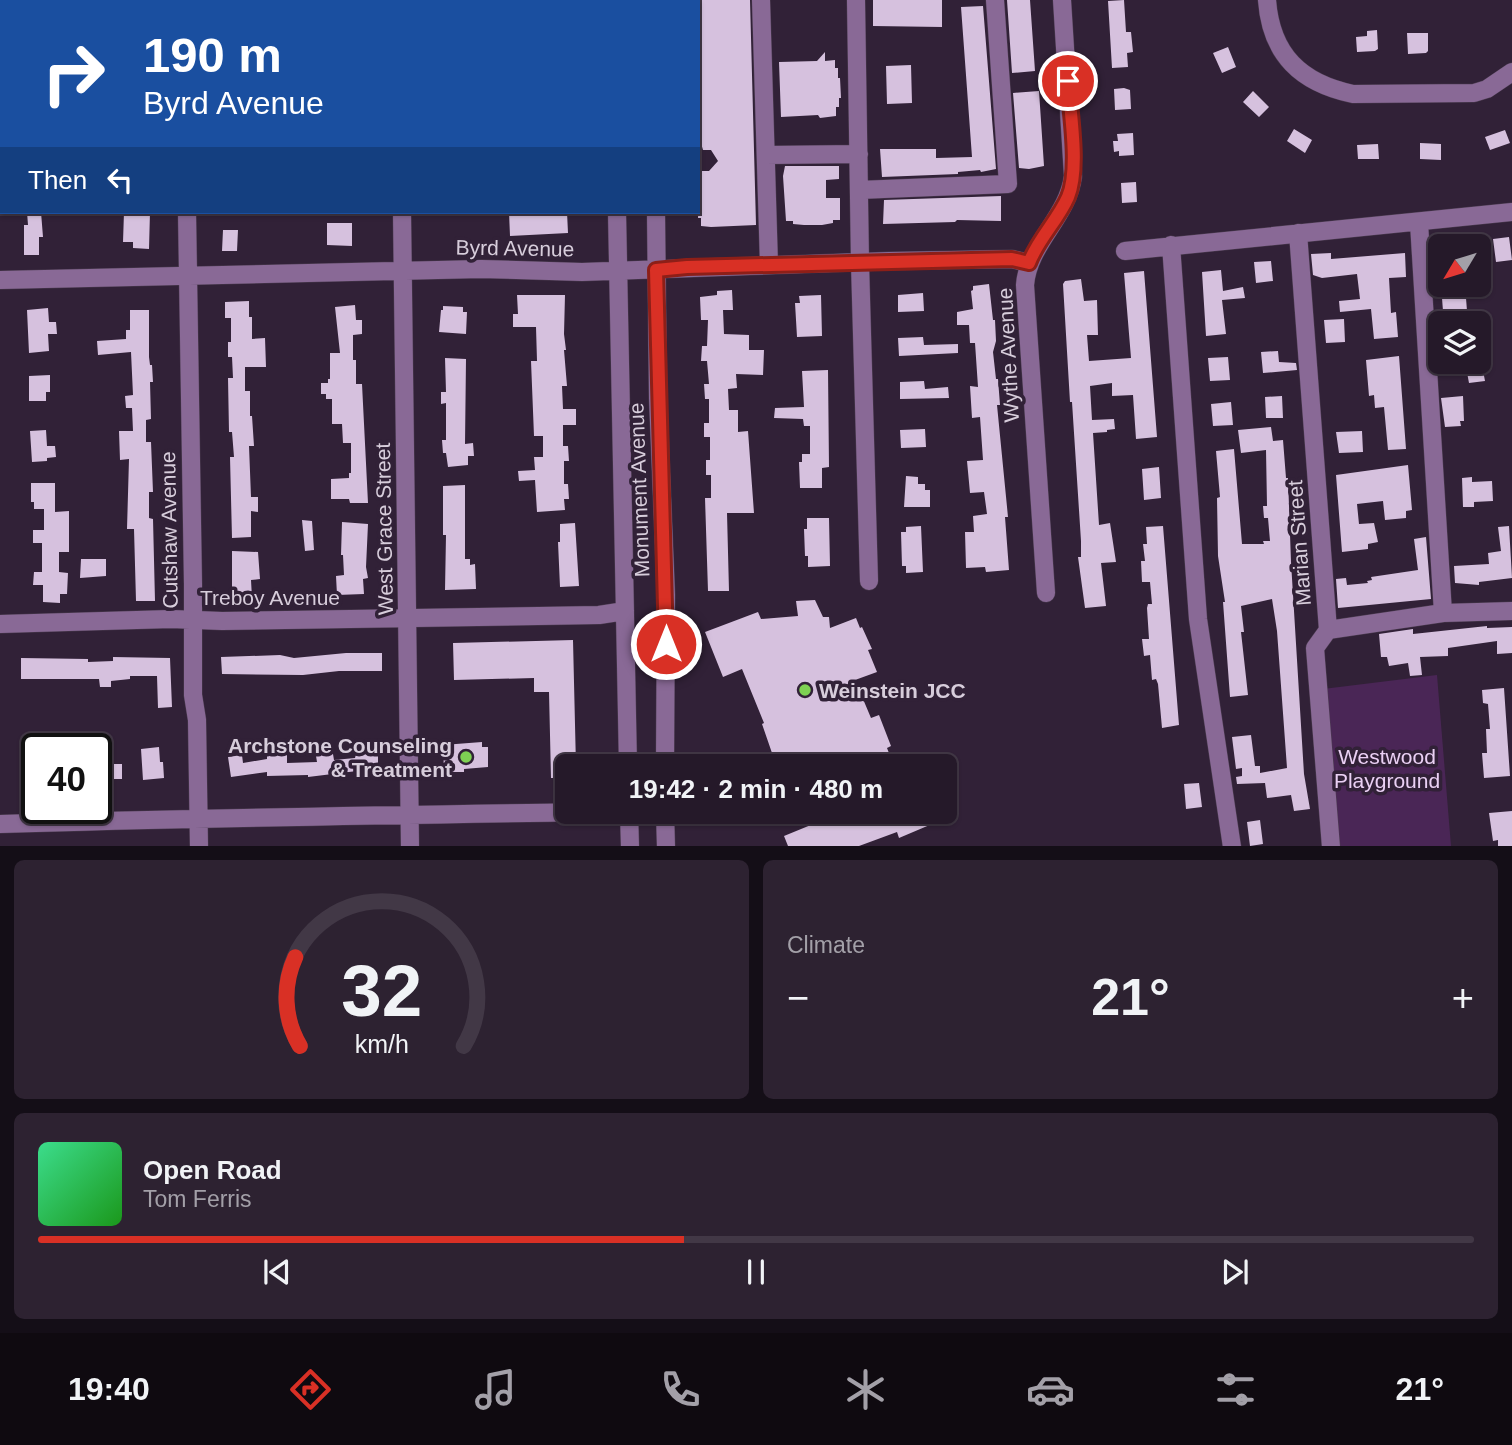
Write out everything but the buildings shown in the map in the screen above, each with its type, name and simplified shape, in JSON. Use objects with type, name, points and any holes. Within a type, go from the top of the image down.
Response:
[{"type":"street","points":[[761,0],[769,265]]},
{"type":"street","points":[[856,0],[869,581]]},
{"type":"street","points":[[859,190],[1008,184],[995,0]]},
{"type":"street","name":"Wythe Avenue","points":[[1046,593],[1025,285],[1029,263],[1069,196],[1073,176],[1062,0]]},
{"type":"street","points":[[1267,0],[1273,33],[1283,54],[1297,69],[1314,81],[1334,90],[1353,94],[1474,93],[1487,89],[1512,72]]},
{"type":"street","points":[[766,155],[859,154]]},
{"type":"street","points":[[1125,251],[1512,212]]},
{"type":"street","name":"Cutshaw Avenue","points":[[187,214],[193,695],[197,720],[199,846]]},
{"type":"street","name":"West Grace Street","points":[[402,214],[410,846]]},
{"type":"street","name":"Monument Avenue","points":[[617,214],[628,754]]},
{"type":"street","name":"Monument Avenue","points":[[656,214],[666,595],[665,754]]},
{"type":"street","points":[[1419,223],[1443,614]]},
{"type":"street","name":"Marian Street","points":[[1298,233],[1328,629],[1315,648],[1331,846]]},
{"type":"street","points":[[1171,245],[1198,619],[1232,846]]},
{"type":"street","name":"Byrd Avenue","points":[[0,280],[402,270],[656,270],[1012,259],[1029,263]]},
{"type":"street","name":"Treboy Avenue","points":[[0,624],[599,615],[625,611]]},
{"type":"street","points":[[1328,629],[1443,614],[1512,611]]},
{"type":"street","points":[[0,824],[555,813]]},
{"type":"street","points":[[629,824],[630,846]]},
{"type":"street","points":[[665,824],[666,846]]},
{"type":"green space","name":"Westwood Playground","points":[[1437,675],[1451,846],[1336,846],[1323,689]]},
{"type":"place","name":"Weinstein JCC","points":[[805,690]]},
{"type":"place","name":"Archstone Counseling & Treatment","points":[[466,757]]},
{"type":"route","points":[[666,644],[656,270],[889,261],[1012,259],[1029,263],[1069,196],[1072,183],[1068,81]]}]
